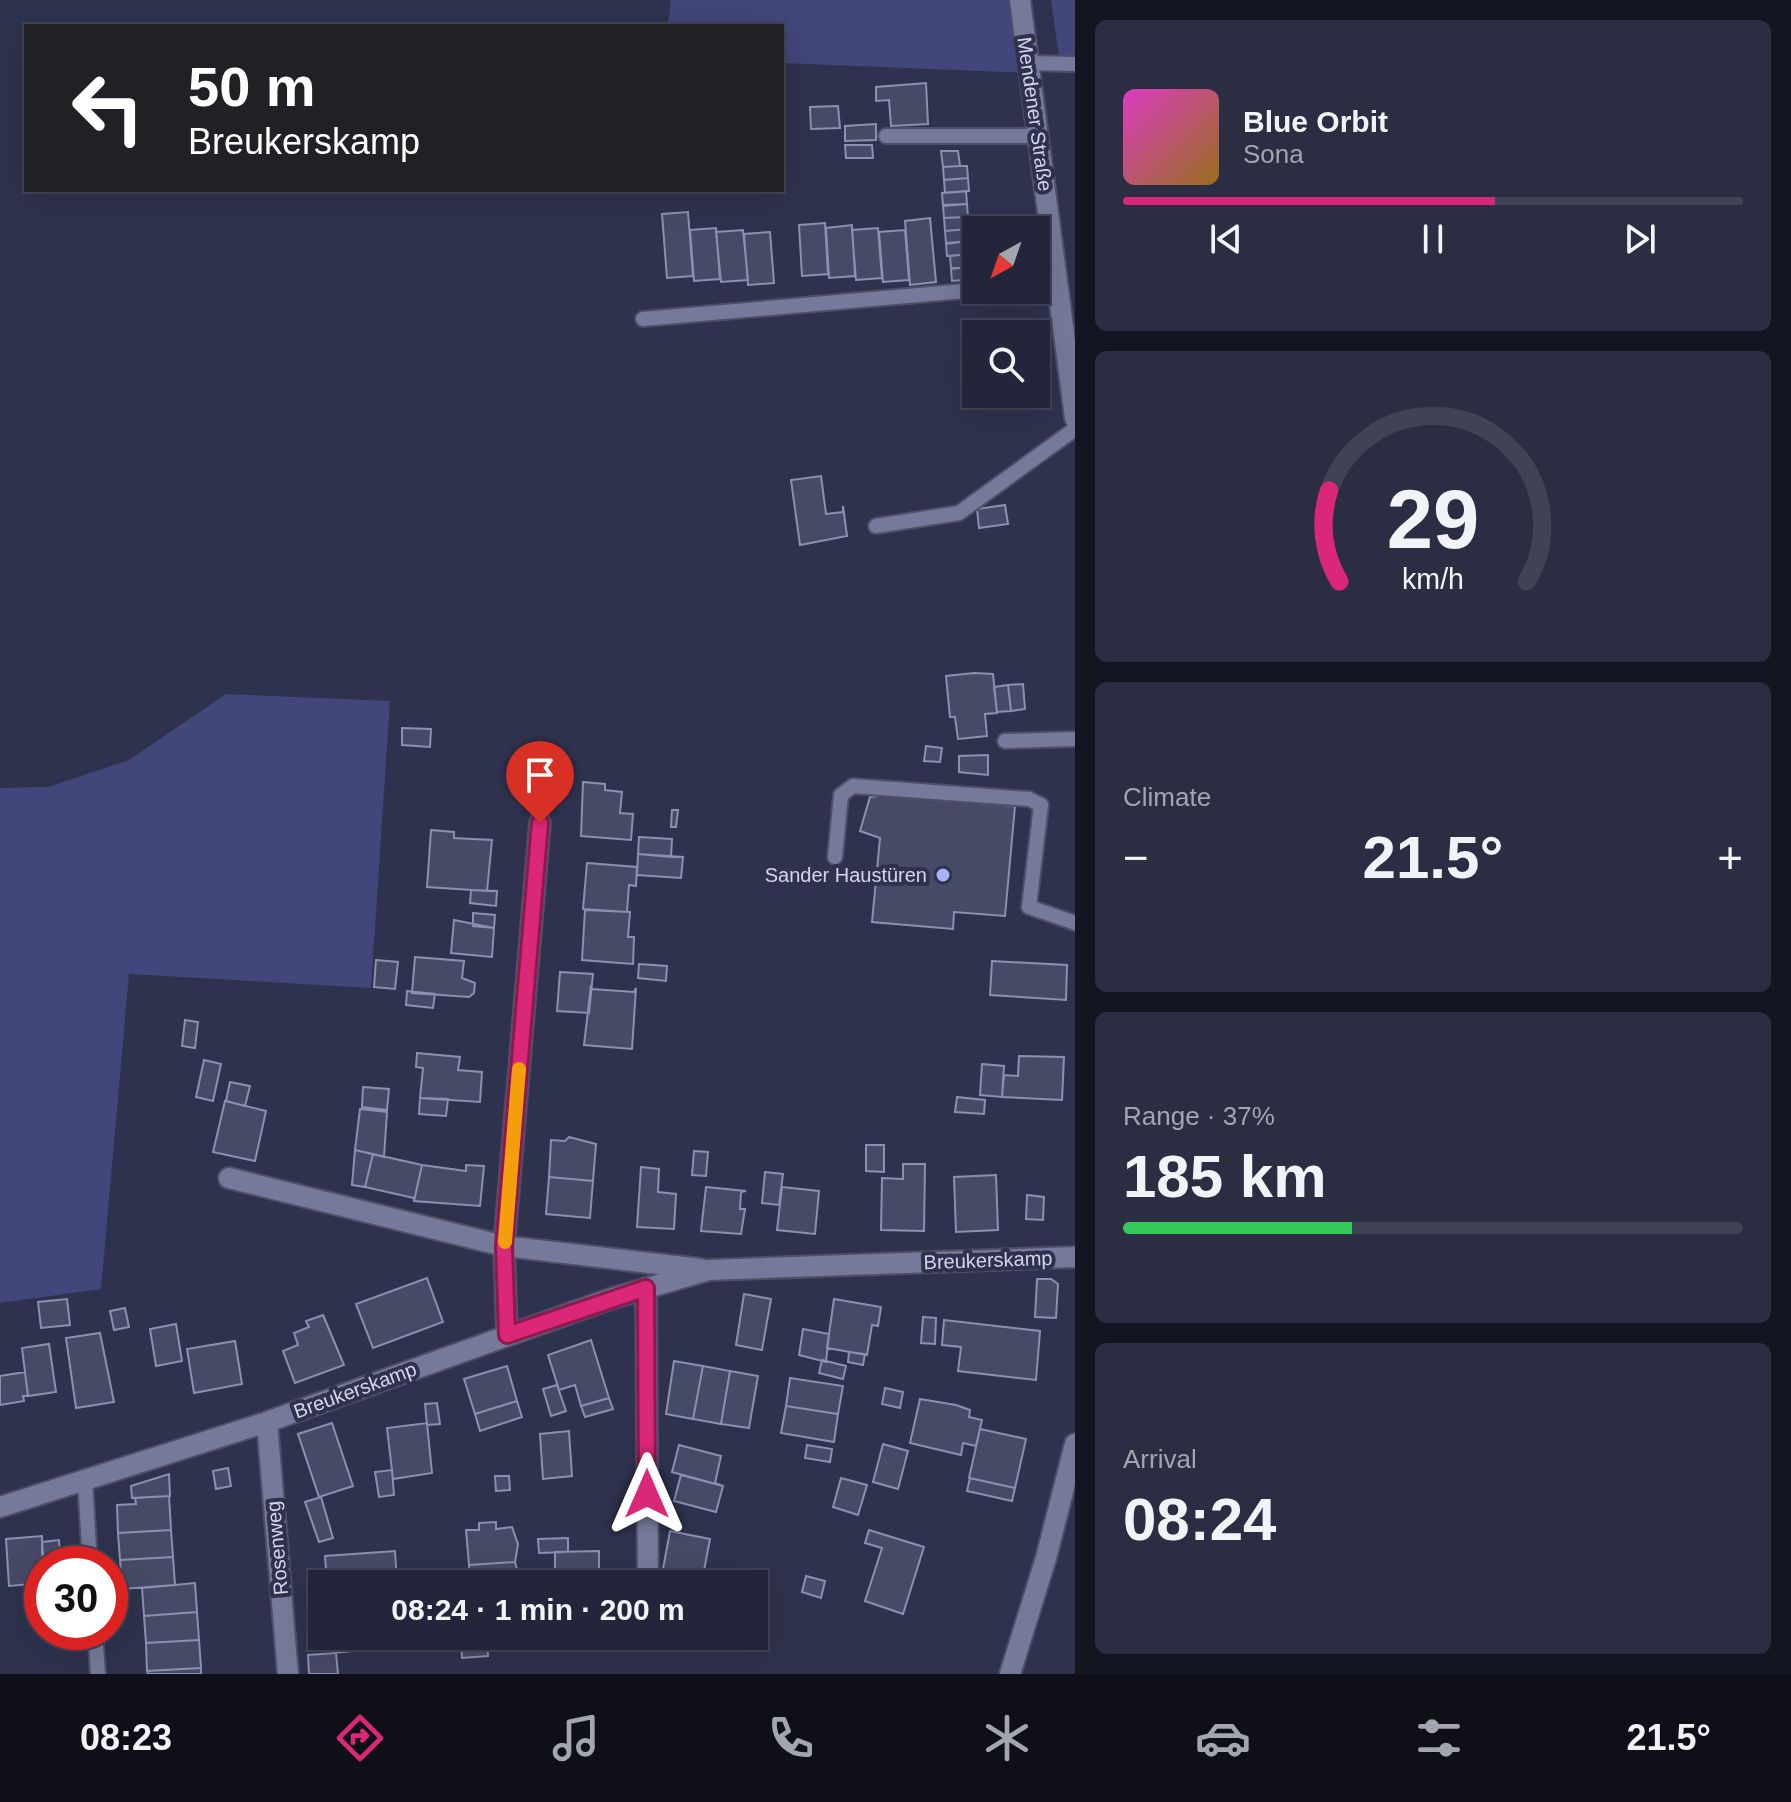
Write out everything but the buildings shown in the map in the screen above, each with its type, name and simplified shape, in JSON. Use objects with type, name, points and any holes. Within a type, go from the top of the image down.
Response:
[{"type":"street","name":"Mendener Straße","points":[[1020,0],[1038,136],[1066,282],[1075,418]]},
{"type":"street","points":[[507,1335],[504,1246],[540,823]]},
{"type":"street","name":"Breukerskamp","points":[[229,1178],[504,1246],[709,1270],[1075,1257]]},
{"type":"street","name":"Breukerskamp","points":[[0,1507],[267,1422],[507,1335],[709,1270]]},
{"type":"street","points":[[646,1288],[648,1570]]},
{"type":"street","name":"Rosenweg","points":[[267,1422],[288,1674]]},
{"type":"street","points":[[1010,1674],[1046,1558],[1075,1444]]},
{"type":"lane","points":[[1028,63],[1075,64]]},
{"type":"lane","points":[[886,136],[1038,136]]},
{"type":"lane","points":[[643,319],[962,291]]},
{"type":"lane","points":[[876,526],[959,513],[1075,429]]},
{"type":"lane","points":[[1005,741],[1075,739]]},
{"type":"lane","points":[[835,857],[841,795],[853,786],[1029,799],[1041,805],[1029,907],[1075,923]]},
{"type":"lane","points":[[85,1480],[89,1546]]},
{"type":"lane","points":[[96,1650],[98,1674]]},
{"type":"shaded area","points":[[671,0],[1020,0],[1030,73],[784,63],[784,24],[668,24]]},
{"type":"shaded area","points":[[1051,0],[1075,0],[1075,55],[1059,56]]},
{"type":"shaded area","points":[[226,694],[390,701],[371,988],[129,974],[101,1289],[0,1303],[0,788],[48,787],[129,760]]},
{"type":"slow traffic","points":[[505,1242],[519,1069]]},
{"type":"place","name":"Sander Haustüren","points":[[943,875]]},
{"type":"route","points":[[540,823],[504,1246],[507,1335],[646,1288],[647,1494]]}]
